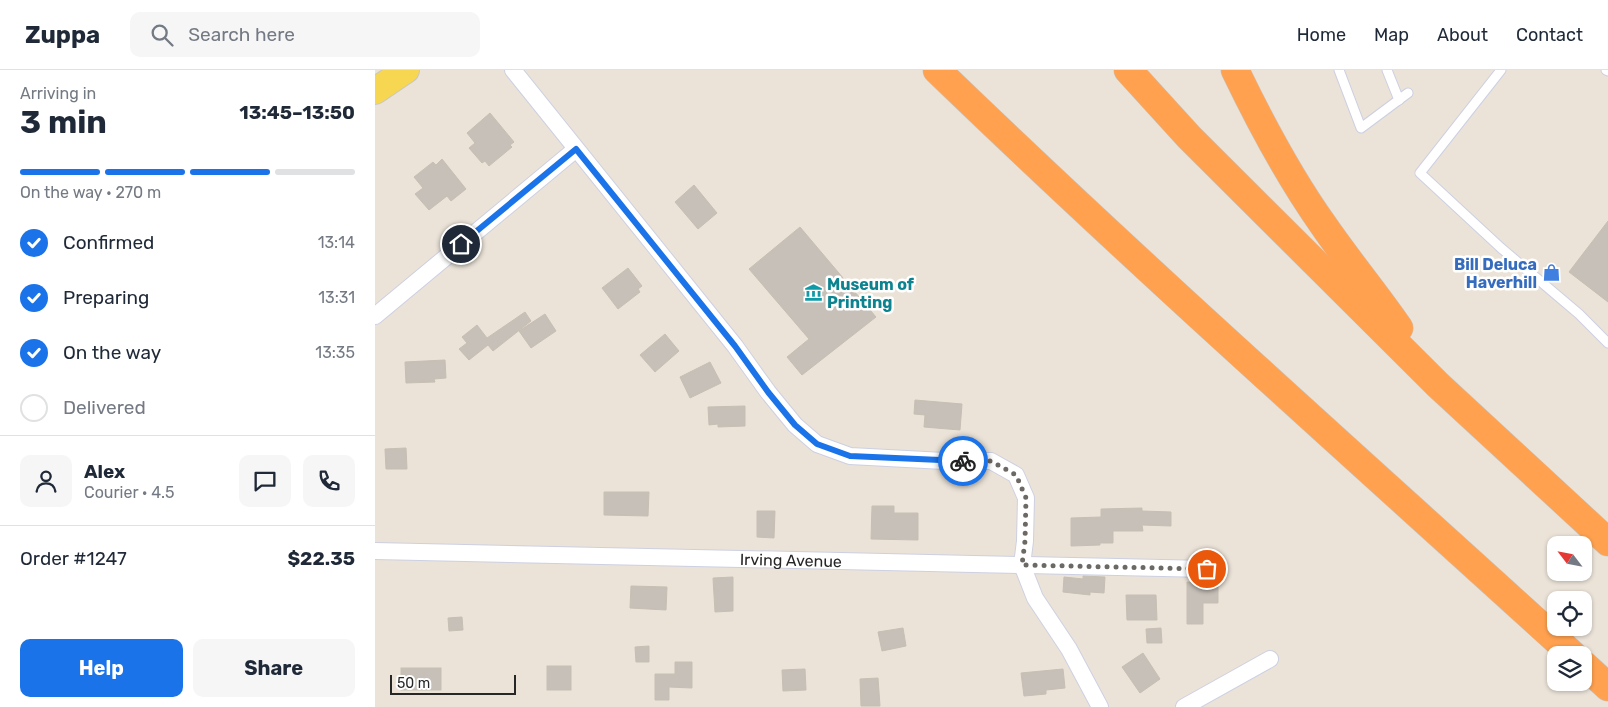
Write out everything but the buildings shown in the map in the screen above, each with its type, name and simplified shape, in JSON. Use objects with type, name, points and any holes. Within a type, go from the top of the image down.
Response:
[{"type":"highway","points":[[937,70],[1155,276],[1563,646]]},
{"type":"highway","points":[[1128,70],[1189,137],[1438,385],[1608,542]]},
{"type":"highway","points":[[1235,70],[1290,174],[1324,227],[1375,293],[1438,385]]},
{"type":"highway","points":[[1592,672],[1608,687]]},
{"type":"main road","points":[[375,91],[406,70]]},
{"type":"street","points":[[513,70],[735,346],[768,392],[795,425],[817,444],[850,456],[944,461],[991,461],[1016,475],[1026,498],[1025,541],[1022,565],[1035,598],[1069,649],[1100,707]]},
{"type":"street","points":[[375,316],[576,149]]},
{"type":"street","name":"Irving Avenue","points":[[375,551],[1207,569]]},
{"type":"street","points":[[1184,707],[1269,659]]},
{"type":"lane","points":[[1339,70],[1361,128],[1408,93]]},
{"type":"lane","points":[[1387,70],[1399,100]]},
{"type":"lane","points":[[1501,70],[1420,173],[1501,248],[1579,314],[1608,343]]},
{"type":"way so far","points":[[963,461],[991,461],[1016,475],[1026,498],[1025,541],[1022,565],[1207,569]]},
{"type":"place","name":"Bill Deluca Haverhill","points":[[1551,273]]},
{"type":"place","name":"Museum of Printing","points":[[813,293]]},
{"type":"route","points":[[461,244],[576,149],[735,346],[768,392],[795,425],[817,444],[850,456],[963,461]]}]
